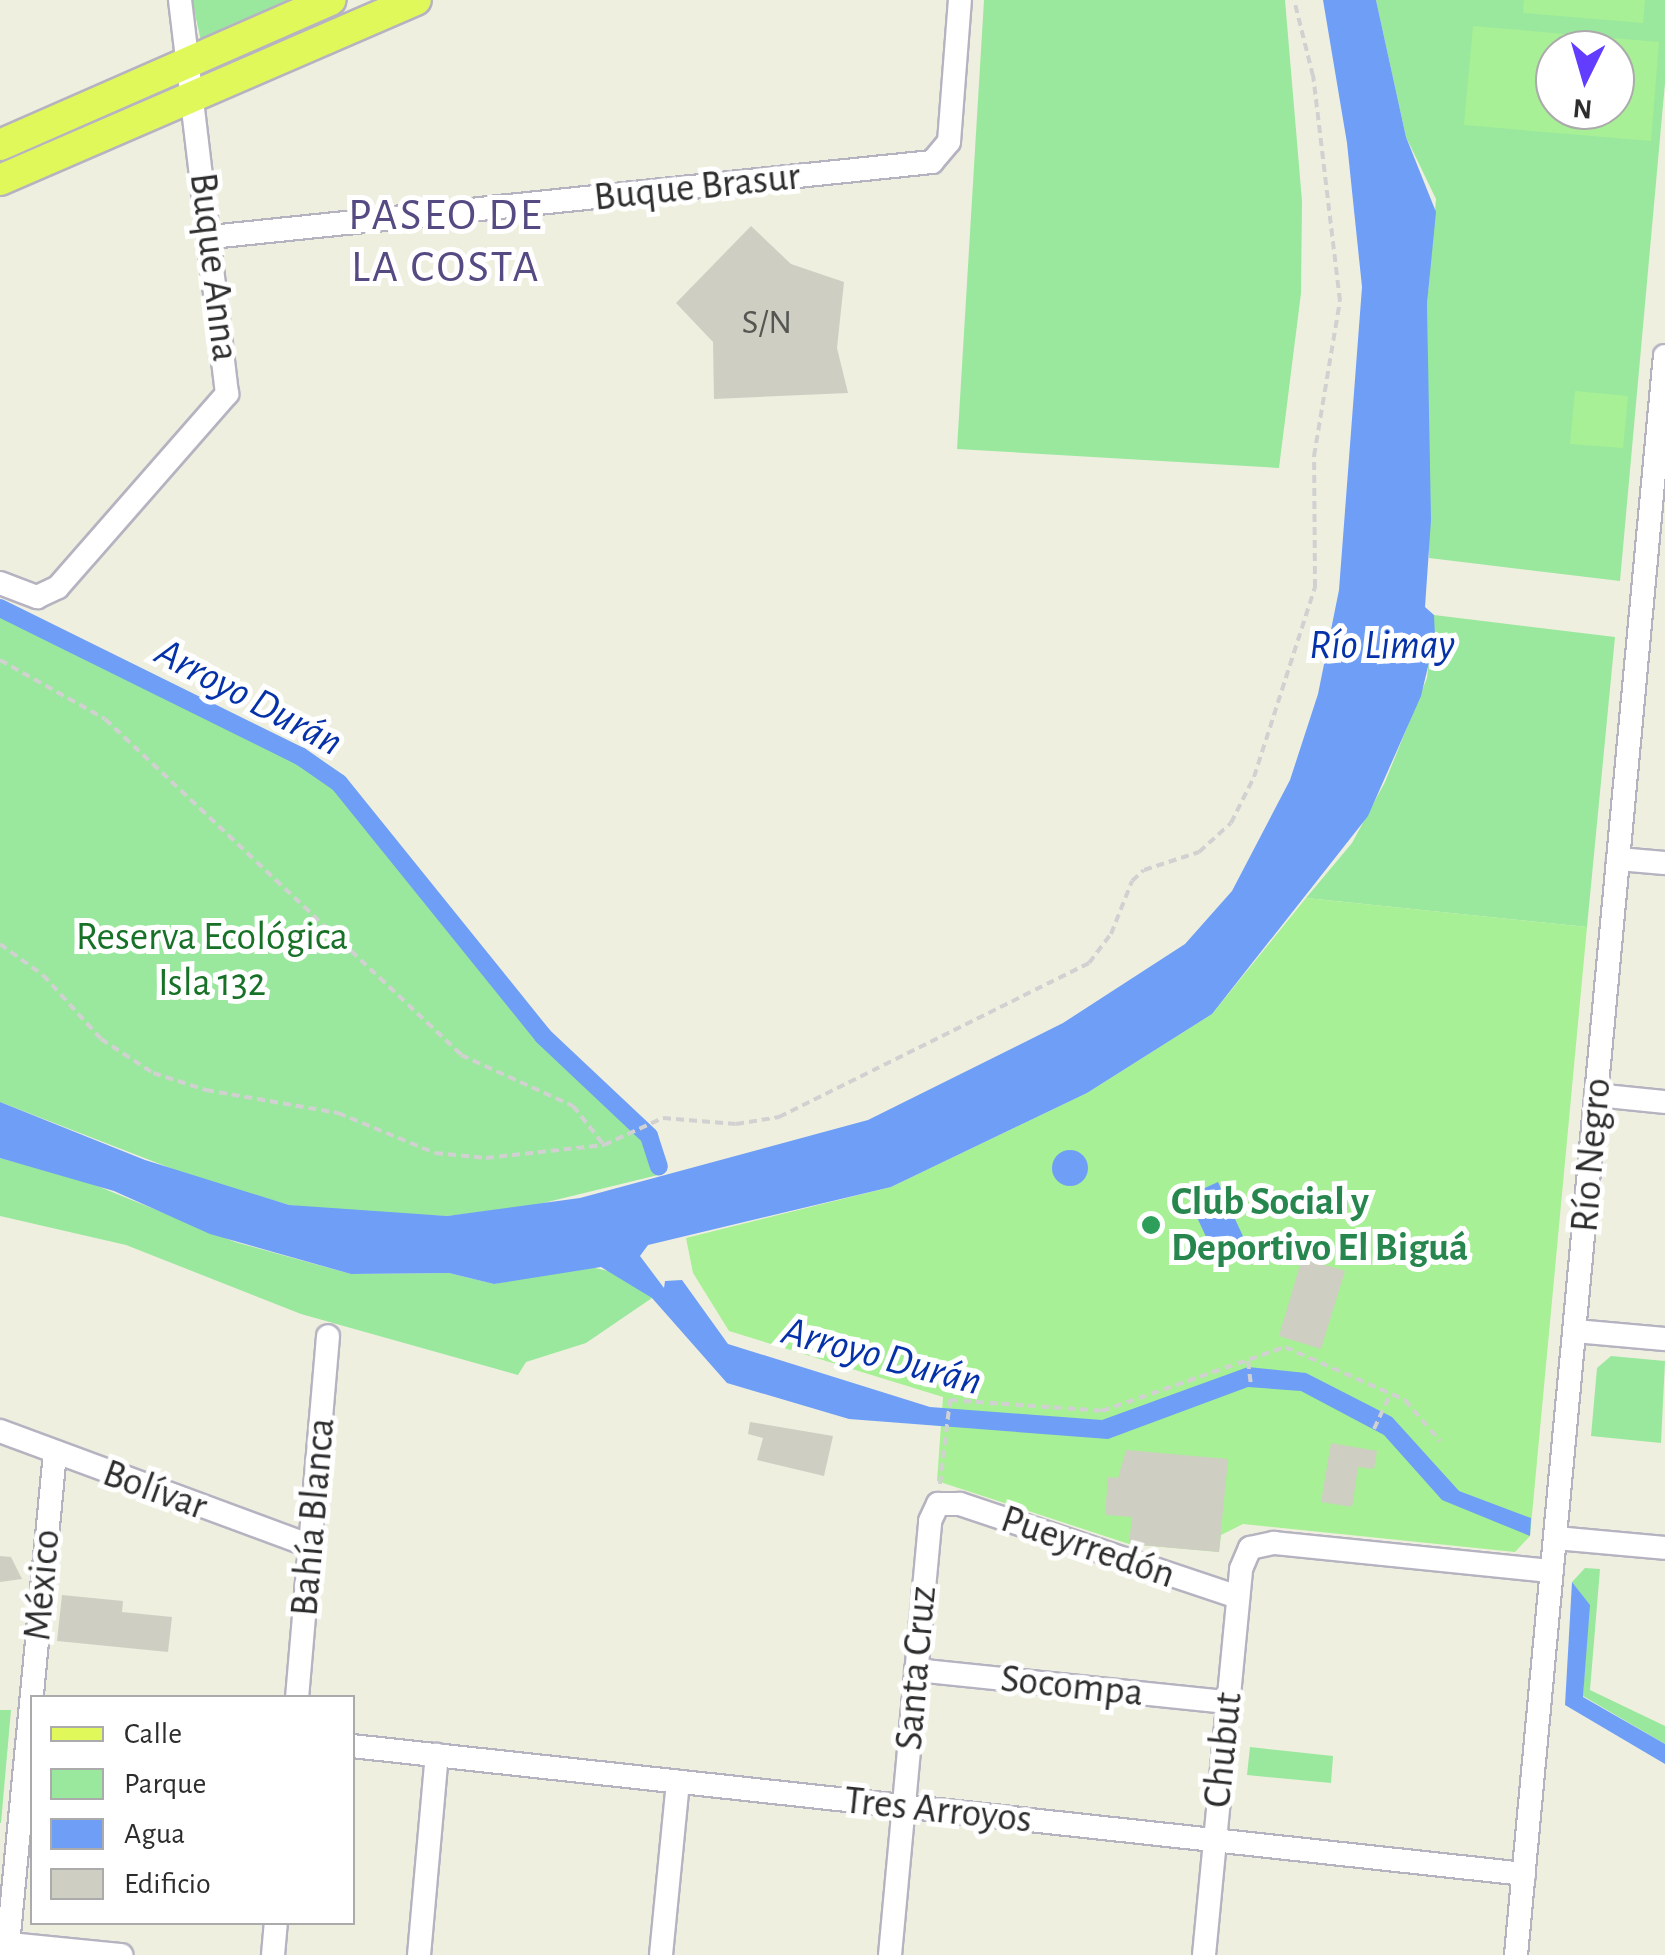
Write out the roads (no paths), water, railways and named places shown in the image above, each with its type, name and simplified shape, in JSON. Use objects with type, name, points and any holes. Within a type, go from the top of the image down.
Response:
[{"type":"main road","points":[[0,145],[331,0]]},
{"type":"main road","points":[[0,180],[416,0]]},
{"type":"street","name":"Buque Anna","points":[[0,583],[30,596],[52,592],[226,398],[211,237],[180,0]]},
{"type":"street","name":"Buque Brasur","points":[[211,237],[925,164],[943,154],[950,136],[960,0]]},
{"type":"street","name":"Río Negro","points":[[1516,1955],[1665,356]]},
{"type":"street","points":[[1640,630],[1665,633]]},
{"type":"street","points":[[1618,859],[1665,863]]},
{"type":"street","points":[[1596,1095],[1665,1102]]},
{"type":"street","points":[[1575,1331],[1665,1339]]},
{"type":"street","name":"Bahía Blanca","points":[[297,1695],[328,1336]]},
{"type":"street","name":"Bolívar","points":[[0,1431],[311,1546]]},
{"type":"street","name":"México","points":[[31,1695],[55,1453]]},
{"type":"street","name":"Pueyrredón","points":[[938,1504],[960,1504],[1238,1598]]},
{"type":"street","name":"Santa Cruz","points":[[890,1955],[930,1521],[938,1504]]},
{"type":"street","points":[[1556,1538],[1665,1548]]},
{"type":"street","name":"Chubut","points":[[1204,1955],[1238,1598],[1250,1548],[1274,1543],[1552,1572]]},
{"type":"street","name":"Socompa","points":[[916,1670],[1228,1702]]},
{"type":"street","name":"México","points":[[5,1947],[30,1700]]},
{"type":"street","name":"Tres Arroyos","points":[[355,1746],[1524,1874]]},
{"type":"street","points":[[419,1955],[437,1755]]},
{"type":"street","points":[[661,1955],[678,1782]]},
{"type":"street","points":[[272,1955],[276,1925]]},
{"type":"street","points":[[5,1947],[121,1955]]},
{"type":"water","name":"Río Limay","points":[[1323,0],[1376,0],[1406,137],[1436,212],[1427,304],[1431,520],[1425,607],[1434,615],[1435,637],[1421,696],[1368,816],[1212,1014],[1087,1093],[891,1187],[648,1245],[640,1256],[664,1288],[665,1281],[682,1280],[728,1344],[930,1407],[1102,1420],[1248,1367],[1306,1373],[1392,1417],[1459,1491],[1531,1518],[1530,1536],[1442,1500],[1384,1435],[1301,1391],[1248,1387],[1108,1439],[849,1419],[727,1383],[652,1298],[601,1267],[494,1284],[449,1273],[351,1274],[210,1234],[114,1191],[0,1158],[0,1102],[145,1160],[289,1205],[447,1216],[580,1198],[868,1120],[1063,1023],[1185,944],[1232,891],[1290,780],[1318,694],[1339,590],[1362,287],[1347,143]]},
{"type":"water","points":[[1070,1150],[1083,1155],[1088,1168],[1083,1181],[1070,1186],[1057,1181],[1052,1168],[1057,1155]]},
{"type":"water","points":[[1218,1182],[1247,1245],[1216,1258],[1187,1196]]},
{"type":"water","points":[[1572,1582],[1590,1605],[1583,1697],[1665,1744],[1665,1764],[1565,1705]]},
{"type":"waterway","name":"Arroyo Durán","points":[[0,608],[300,756],[339,783],[543,1036],[649,1136],[659,1166]]},
{"type":"place","name":"Club Social y Deportivo El Biguá","points":[[1151,1225]]},
{"type":"district","name":"PASEO DE LA COSTA","points":[[446,242]]},
{"type":"park label","name":"Reserva Ecológica Isla 132","points":[[212,960]]}]
